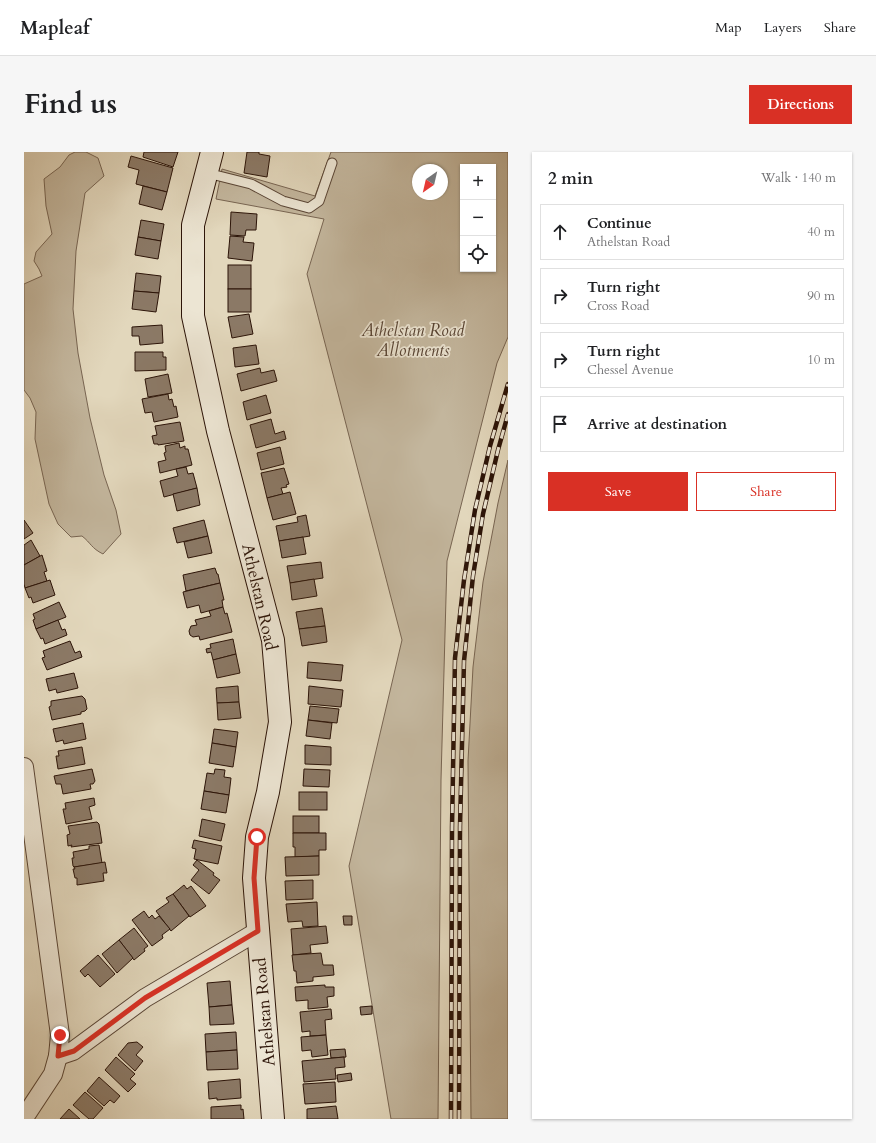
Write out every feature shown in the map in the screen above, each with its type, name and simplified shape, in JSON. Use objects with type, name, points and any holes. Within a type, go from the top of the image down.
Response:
[{"type":"street","name":"Athelstan Road","points":[[212,152],[193,225],[193,316],[218,430],[274,640],[280,722],[268,792],[257,837],[254,878],[273,1119]]},
{"type":"street","points":[[24,767],[60,1035],[58,1056],[53,1074],[24,1118]]},
{"type":"street","points":[[58,1056],[74,1051],[145,998],[258,931]]},
{"type":"lane","points":[[207,173],[251,184],[283,201],[309,208],[319,201],[332,163]]},
{"type":"green space","points":[[75,152],[86,152],[98,158],[104,176],[85,193],[76,251],[73,309],[78,353],[90,418],[104,475],[116,510],[121,534],[103,554],[96,550],[82,536],[71,537],[58,524],[49,504],[35,439],[36,412],[30,398],[24,390],[24,284],[42,276],[34,261],[36,252],[52,234],[46,206],[44,179],[60,167],[69,155]]},
{"type":"green space","name":"Athelstan Road Allotments","points":[[331,152],[508,152],[508,337],[497,363],[447,561],[441,780],[438,1119],[391,1119],[349,866],[402,640],[307,274],[324,219],[216,199],[222,169],[315,196]]},
{"type":"green space","points":[[508,460],[508,1119],[471,1119],[468,761],[473,667],[483,582]]},
{"type":"building","points":[[144,152],[178,152],[173,167],[143,157]]},
{"type":"building","points":[[247,152],[259,152],[259,154],[270,156],[267,177],[244,173]]},
{"type":"building","points":[[131,156],[173,168],[167,192],[136,184],[139,170],[128,167]]},
{"type":"building","points":[[143,186],[167,192],[162,210],[139,204]]},
{"type":"building","points":[[231,212],[257,214],[256,230],[246,230],[245,236],[230,235]]},
{"type":"building","points":[[141,220],[164,224],[161,241],[138,237]]},
{"type":"building","points":[[230,236],[244,237],[243,242],[254,243],[252,261],[228,258]]},
{"type":"building","points":[[138,237],[161,241],[158,259],[135,255]]},
{"type":"building","points":[[228,265],[251,265],[251,289],[228,289]]},
{"type":"building","points":[[136,273],[161,276],[159,293],[134,291]]},
{"type":"building","points":[[228,289],[251,289],[251,312],[228,312]]},
{"type":"building","points":[[134,291],[159,293],[156,312],[132,309]]},
{"type":"building","points":[[249,314],[253,334],[232,338],[228,317]]},
{"type":"building","points":[[162,325],[163,343],[140,345],[139,336],[132,336],[132,327]]},
{"type":"building","points":[[256,345],[259,364],[235,367],[233,348]]},
{"type":"building","points":[[135,352],[163,352],[163,357],[166,357],[166,370],[135,371]]},
{"type":"building","points":[[260,368],[261,373],[274,370],[277,381],[241,391],[237,374]]},
{"type":"building","points":[[168,374],[172,393],[148,397],[145,379]]},
{"type":"building","points":[[168,394],[169,400],[172,399],[174,407],[176,406],[178,417],[154,422],[152,412],[145,413],[142,399]]},
{"type":"building","points":[[266,395],[271,413],[247,420],[243,402]]},
{"type":"building","points":[[271,419],[275,434],[284,431],[286,439],[256,448],[250,425]]},
{"type":"building","points":[[180,422],[184,441],[158,445],[154,444],[152,436],[157,435],[155,426]]},
{"type":"building","points":[[179,443],[180,448],[185,446],[185,449],[188,449],[192,465],[160,473],[158,462],[166,460],[164,453],[166,452],[165,446]]},
{"type":"building","points":[[280,447],[284,464],[261,470],[257,453]]},
{"type":"building","points":[[186,467],[188,474],[193,473],[197,488],[164,497],[160,481],[178,476],[176,469]]},
{"type":"building","points":[[284,468],[289,484],[286,485],[287,487],[281,488],[283,494],[267,498],[261,473]]},
{"type":"building","points":[[197,488],[200,505],[177,511],[173,494]]},
{"type":"building","points":[[290,492],[296,514],[273,520],[267,498]]},
{"type":"building","points":[[306,515],[310,536],[279,541],[276,526],[298,522],[297,517]]},
{"type":"building","points":[[24,520],[33,533],[24,539]]},
{"type":"building","points":[[204,520],[208,536],[177,543],[173,528]]},
{"type":"building","points":[[208,536],[212,553],[188,558],[184,542]]},
{"type":"building","points":[[303,537],[306,554],[282,558],[279,541]]},
{"type":"building","points":[[31,540],[40,556],[24,565],[24,545]]},
{"type":"building","points":[[42,555],[47,571],[44,572],[47,581],[25,588],[24,565]]},
{"type":"building","points":[[321,562],[323,578],[290,583],[287,566]]},
{"type":"building","points":[[215,568],[220,583],[186,591],[183,575]]},
{"type":"building","points":[[314,579],[317,596],[292,600],[290,583]]},
{"type":"building","points":[[50,580],[55,595],[33,603],[25,588]]},
{"type":"building","points":[[220,583],[224,600],[222,600],[223,607],[201,613],[199,605],[187,608],[183,592]]},
{"type":"building","points":[[59,602],[66,617],[36,629],[33,614]]},
{"type":"building","points":[[223,607],[225,614],[227,613],[232,632],[200,640],[199,636],[193,637],[190,635],[189,631],[191,626],[197,625],[195,620],[211,616],[209,611]]},
{"type":"building","points":[[322,608],[325,626],[299,629],[296,612]]},
{"type":"building","points":[[58,620],[62,630],[65,629],[67,635],[45,644],[43,638],[41,639],[36,629]]},
{"type":"building","points":[[325,626],[327,642],[302,646],[299,629]]},
{"type":"building","points":[[233,639],[236,654],[213,660],[211,652],[207,653],[206,649],[211,648],[210,644]]},
{"type":"building","points":[[70,641],[75,653],[80,651],[82,657],[47,670],[42,658],[45,657],[43,651]]},
{"type":"building","points":[[236,654],[240,673],[217,678],[213,660]]},
{"type":"building","points":[[308,662],[343,665],[341,681],[307,678]]},
{"type":"building","points":[[74,673],[78,688],[57,693],[56,689],[49,691],[46,679]]},
{"type":"building","points":[[238,686],[239,702],[217,703],[216,688]]},
{"type":"building","points":[[309,686],[343,690],[341,707],[308,704]]},
{"type":"building","points":[[82,696],[85,699],[87,709],[85,711],[81,712],[81,714],[52,720],[49,707],[51,706],[51,701]]},
{"type":"building","points":[[239,702],[241,718],[218,720],[217,703]]},
{"type":"building","points":[[310,706],[339,709],[337,723],[308,720]]},
{"type":"building","points":[[308,720],[332,723],[330,739],[306,736]]},
{"type":"building","points":[[83,723],[86,739],[64,744],[63,740],[56,742],[53,729]]},
{"type":"building","points":[[214,729],[238,732],[236,747],[212,743]]},
{"type":"building","points":[[212,743],[236,747],[233,767],[209,763]]},
{"type":"building","points":[[305,745],[331,747],[331,765],[305,764]]},
{"type":"building","points":[[82,747],[85,764],[58,769],[56,756],[59,756],[58,751]]},
{"type":"building","points":[[92,769],[95,781],[93,784],[90,784],[91,789],[63,794],[61,784],[56,784],[54,776]]},
{"type":"building","points":[[215,769],[225,770],[224,777],[231,778],[229,795],[204,791],[207,773],[214,774]]},
{"type":"building","points":[[304,769],[330,770],[329,787],[303,786]]},
{"type":"building","points":[[204,791],[229,795],[226,813],[201,809]]},
{"type":"building","points":[[299,792],[327,792],[327,810],[299,810]]},
{"type":"building","points":[[94,798],[95,805],[89,807],[92,819],[66,824],[63,809],[66,809],[65,803]]},
{"type":"building","points":[[293,816],[319,816],[319,833],[293,833]]},
{"type":"building","points":[[202,819],[225,824],[221,841],[199,836]]},
{"type":"building","points":[[97,822],[99,824],[102,843],[71,847],[72,845],[68,846],[67,835],[70,834],[68,826]]},
{"type":"building","points":[[293,833],[326,833],[326,850],[319,850],[319,856],[295,857]]},
{"type":"building","points":[[194,840],[222,846],[218,864],[194,859],[196,849],[192,848]]},
{"type":"building","points":[[99,845],[102,863],[73,866],[73,852],[89,849],[89,846]]},
{"type":"building","points":[[319,856],[319,875],[286,876],[285,857]]},
{"type":"building","points":[[197,860],[214,873],[213,875],[220,880],[209,894],[191,880],[199,870],[193,865]]},
{"type":"building","points":[[105,862],[107,873],[103,873],[104,881],[77,885],[77,878],[75,878],[73,869],[75,869],[74,867]]},
{"type":"building","points":[[313,880],[313,899],[286,900],[285,881]]},
{"type":"building","points":[[184,885],[187,889],[191,886],[206,906],[190,917],[173,894]]},
{"type":"building","points":[[173,894],[189,916],[171,931],[156,911],[169,902],[166,898]]},
{"type":"building","points":[[317,902],[318,926],[303,927],[302,921],[288,922],[286,904]]},
{"type":"building","points":[[144,911],[149,918],[152,915],[155,919],[159,916],[170,929],[162,935],[163,938],[152,946],[132,920]]},
{"type":"building","points":[[343,916],[352,916],[352,925],[344,925]]},
{"type":"building","points":[[326,926],[328,943],[310,945],[311,953],[293,955],[291,929]]},
{"type":"building","points":[[134,928],[148,946],[144,949],[145,951],[134,960],[119,940]]},
{"type":"building","points":[[119,940],[133,958],[117,973],[102,954]]},
{"type":"building","points":[[321,953],[323,965],[333,965],[334,975],[313,977],[313,981],[297,983],[292,955]]},
{"type":"building","points":[[98,955],[115,974],[100,987],[88,974],[85,977],[80,971]]},
{"type":"building","points":[[230,981],[232,1005],[209,1007],[207,983]]},
{"type":"building","points":[[325,985],[325,987],[334,987],[334,996],[327,997],[328,1007],[308,1009],[308,1000],[296,1001],[295,987]]},
{"type":"building","points":[[232,1005],[234,1024],[210,1025],[209,1007]]},
{"type":"building","points":[[372,1006],[372,1014],[361,1015],[360,1007]]},
{"type":"building","points":[[331,1009],[332,1019],[325,1020],[326,1035],[310,1036],[310,1031],[302,1032],[300,1012]]},
{"type":"building","points":[[236,1032],[237,1050],[206,1052],[205,1034]]},
{"type":"building","points":[[326,1035],[328,1055],[312,1057],[311,1050],[302,1051],[301,1037]]},
{"type":"building","points":[[137,1042],[143,1047],[136,1055],[143,1061],[135,1071],[118,1055],[128,1043]]},
{"type":"building","points":[[345,1049],[346,1057],[331,1058],[330,1050]]},
{"type":"building","points":[[237,1050],[238,1069],[207,1070],[206,1052]]},
{"type":"building","points":[[116,1057],[135,1074],[130,1079],[136,1084],[128,1092],[105,1070]]},
{"type":"building","points":[[344,1057],[345,1067],[335,1068],[336,1079],[304,1082],[302,1061]]},
{"type":"building","points":[[351,1073],[352,1080],[338,1082],[337,1075]]},
{"type":"building","points":[[99,1077],[120,1096],[114,1103],[110,1100],[104,1106],[87,1091]]},
{"type":"building","points":[[240,1079],[241,1098],[217,1100],[217,1098],[209,1099],[208,1082]]},
{"type":"building","points":[[335,1082],[336,1102],[305,1104],[303,1084]]},
{"type":"building","points":[[85,1092],[103,1108],[93,1119],[89,1119],[73,1105]]},
{"type":"building","points":[[241,1105],[244,1119],[211,1119],[211,1107]]},
{"type":"building","points":[[336,1106],[338,1119],[307,1119],[307,1109]]},
{"type":"building","points":[[69,1109],[80,1119],[60,1119]]},
{"type":"railway","points":[[451,1119],[452,828],[455,658],[464,580],[475,510],[490,446],[508,384]]},
{"type":"railway","points":[[459,1119],[460,827],[464,661],[473,576],[483,514],[508,414]]},
{"type":"route","points":[[60,1035],[58,1056],[74,1051],[145,998],[258,931],[254,878],[257,837]]}]
